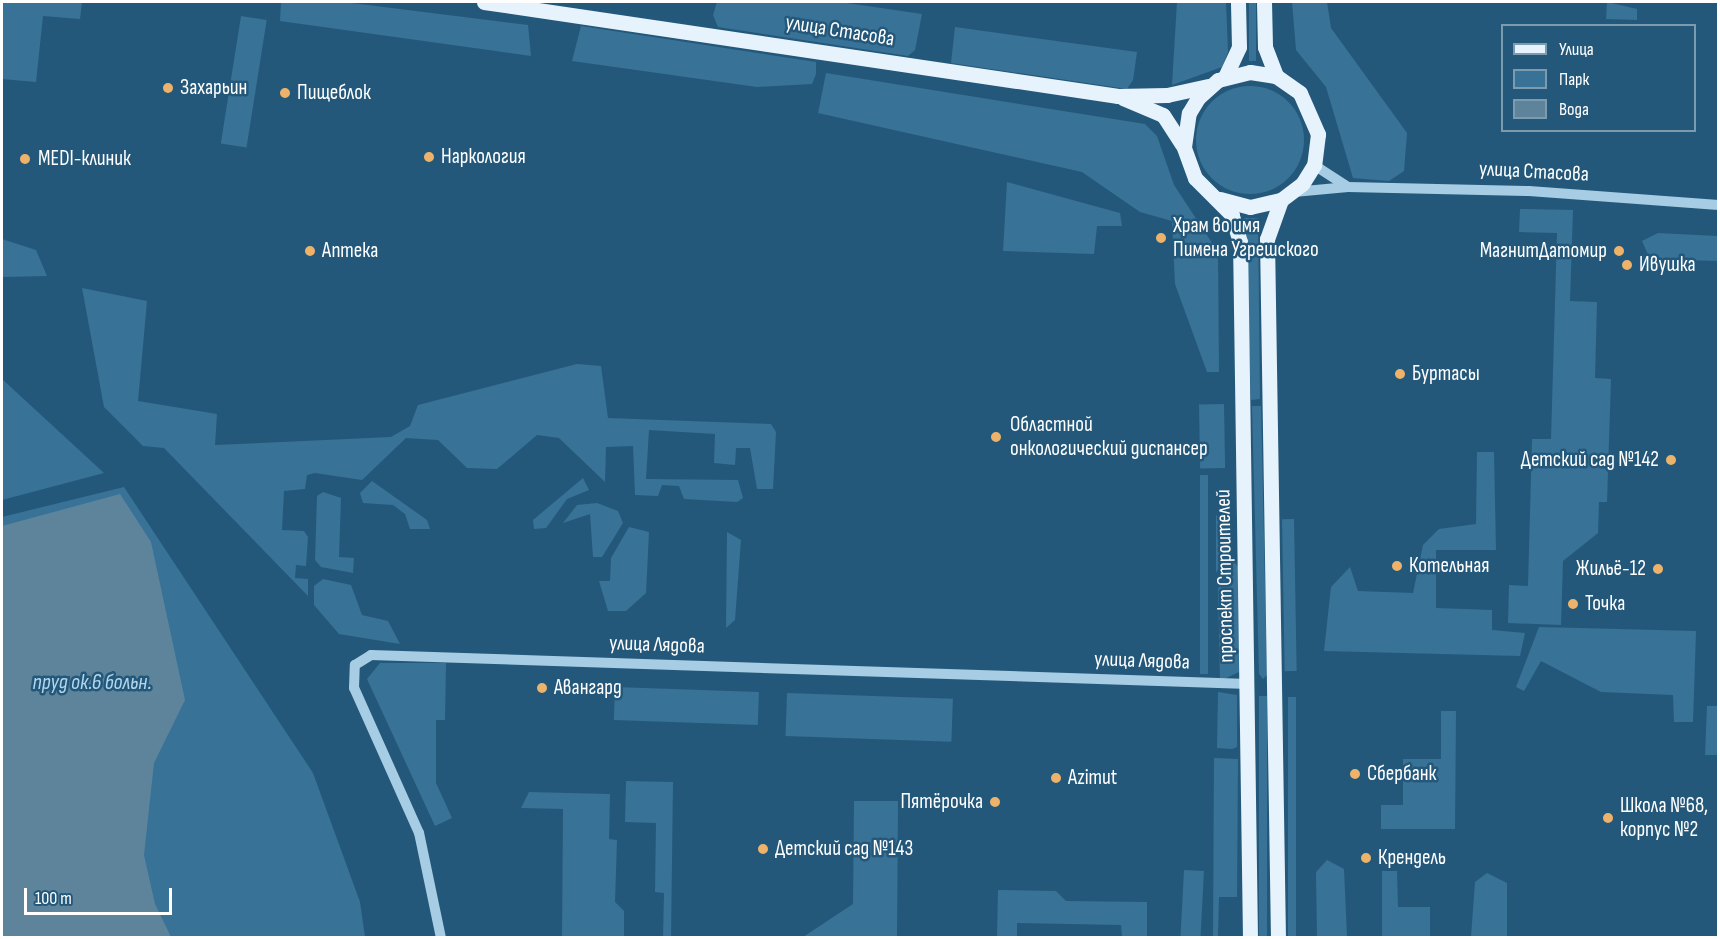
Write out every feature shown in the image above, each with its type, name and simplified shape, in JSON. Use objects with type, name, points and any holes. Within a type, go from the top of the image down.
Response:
[{"type":"main road","name":"улица Стасова","points":[[484,2],[1118,96],[1167,95],[1211,85]]},
{"type":"main road","points":[[1225,77],[1239,48],[1238,2]]},
{"type":"main road","points":[[1264,2],[1265,47],[1276,76]]},
{"type":"main road","points":[[1225,77],[1250,72],[1276,76],[1300,93],[1316,119],[1314,165],[1287,196],[1267,239],[1278,938]]},
{"type":"main road","name":"проспект Строителей","points":[[1225,77],[1211,85],[1189,113],[1184,147],[1195,178],[1220,200],[1232,215],[1239,242],[1249,684],[1250,938]]},
{"type":"main road","name":"улица Стасова","points":[[1118,96],[1163,115],[1184,147]]},
{"type":"main road","points":[[1220,200],[1250,207],[1287,196]]},
{"type":"street","points":[[1314,165],[1348,187]]},
{"type":"street","name":"улица Стасова","points":[[1287,196],[1348,187],[1529,191],[1719,205]]},
{"type":"street","name":"улица Лядова","points":[[441,938],[419,833],[354,688],[355,665],[371,655],[1249,684]]},
{"type":"green space","points":[[2,2],[82,2],[80,19],[43,16],[36,82],[2,79]]},
{"type":"green space","points":[[281,2],[344,2],[528,25],[531,56],[280,21]]},
{"type":"green space","points":[[717,2],[840,2],[922,14],[915,50],[908,56],[718,27],[713,15]]},
{"type":"green space","points":[[1177,2],[1226,2],[1228,52],[1222,67],[1172,85]]},
{"type":"green space","points":[[1249,2],[1256,2],[1256,61],[1249,61]]},
{"type":"green space","points":[[1292,2],[1327,2],[1331,28],[1407,133],[1404,171],[1389,181],[1353,178],[1326,87],[1296,50]]},
{"type":"green space","points":[[1607,2],[1637,9],[1637,20],[1606,19]]},
{"type":"green space","points":[[241,16],[267,20],[246,147],[221,143]]},
{"type":"green space","points":[[581,26],[816,62],[816,74],[812,84],[757,87],[572,61]]},
{"type":"green space","points":[[955,27],[1137,52],[1133,80],[1127,89],[951,63]]},
{"type":"green space","points":[[826,73],[1145,124],[1157,136],[1174,185],[1218,252],[1219,372],[1207,372],[1175,284],[1172,221],[1140,212],[1082,172],[818,113]]},
{"type":"green space","points":[[1250,86],[1271,90],[1288,102],[1300,119],[1304,140],[1300,161],[1288,178],[1271,190],[1250,194],[1229,190],[1212,178],[1200,161],[1196,140],[1200,119],[1212,102],[1229,90]]},
{"type":"green space","points":[[1007,182],[1120,213],[1122,226],[1097,226],[1094,254],[1003,251]]},
{"type":"green space","points":[[1520,209],[1573,210],[1570,301],[1597,302],[1595,378],[1611,379],[1607,502],[1599,502],[1598,533],[1563,561],[1561,625],[1508,623],[1509,585],[1528,586],[1532,439],[1551,439],[1557,233],[1519,232]]},
{"type":"green space","points":[[1244,218],[1258,218],[1260,399],[1251,400]]},
{"type":"green space","points":[[1658,233],[1718,236],[1718,261],[1650,259],[1642,241]]},
{"type":"green space","points":[[2,239],[36,250],[47,276],[2,277]]},
{"type":"green space","points":[[82,288],[147,301],[138,401],[217,414],[215,445],[391,437],[410,426],[418,405],[577,364],[601,366],[608,418],[771,424],[776,432],[773,489],[757,489],[750,448],[736,448],[735,465],[714,463],[715,434],[649,430],[646,479],[738,480],[743,498],[737,502],[684,499],[679,486],[662,485],[658,496],[635,495],[633,446],[606,447],[605,482],[559,438],[537,435],[497,469],[467,468],[438,440],[406,438],[362,480],[315,473],[307,475],[305,489],[284,491],[282,530],[304,531],[308,537],[306,566],[296,565],[295,578],[308,579],[308,596],[164,448],[143,446],[104,407]]},
{"type":"green space","points":[[2,379],[104,473],[2,500]]},
{"type":"green space","points":[[1199,404],[1224,404],[1225,468],[1200,468]]},
{"type":"green space","points":[[1252,406],[1261,406],[1267,675],[1263,679],[1259,674]]},
{"type":"green space","points":[[1477,452],[1494,452],[1496,550],[1436,550],[1436,608],[1492,610],[1492,630],[1525,633],[1520,656],[1324,651],[1331,587],[1350,567],[1358,591],[1413,593],[1423,545],[1439,529],[1476,524]]},
{"type":"green space","points":[[1200,475],[1208,475],[1208,674],[1200,674]]},
{"type":"green space","points":[[583,478],[589,490],[567,499],[546,528],[534,529],[533,520]]},
{"type":"green space","points":[[372,481],[427,520],[430,529],[410,529],[405,514],[393,505],[363,503],[360,493]]},
{"type":"green space","points":[[124,487],[313,773],[360,902],[365,937],[2,937],[2,517]]},
{"type":"green space","points":[[323,492],[341,498],[339,557],[354,558],[353,573],[321,567],[315,560],[317,496]]},
{"type":"green space","points":[[597,503],[618,511],[623,523],[602,557],[593,557],[590,514],[563,523],[577,505]]},
{"type":"green space","points":[[1216,515],[1227,524],[1227,553],[1216,573]]},
{"type":"green space","points":[[1282,519],[1294,519],[1297,671],[1285,671]]},
{"type":"green space","points":[[629,527],[649,532],[646,593],[626,611],[608,611],[599,581],[610,581],[611,558]]},
{"type":"green space","points":[[727,532],[741,540],[735,620],[726,628]]},
{"type":"green space","points":[[1233,560],[1238,567],[1239,672],[1220,681],[1218,589]]},
{"type":"green space","points":[[323,579],[351,585],[362,615],[388,621],[400,644],[339,634],[314,605],[314,586]]},
{"type":"green space","points":[[1539,627],[1696,631],[1693,722],[1674,722],[1673,695],[1601,692],[1541,661],[1524,691],[1516,687]]},
{"type":"green space","points":[[380,663],[446,663],[445,720],[436,720],[436,783],[452,818],[435,826],[367,679]]},
{"type":"green space","points":[[615,687],[759,692],[758,725],[614,720]]},
{"type":"green space","points":[[1218,692],[1237,695],[1237,747],[1232,749],[1217,748]]},
{"type":"green space","points":[[787,693],[953,699],[951,742],[785,736]]},
{"type":"green space","points":[[1259,696],[1267,696],[1267,938],[1259,938]]},
{"type":"green space","points":[[1288,697],[1296,697],[1296,937],[1288,937]]},
{"type":"green space","points":[[1707,706],[1718,706],[1718,755],[1705,755]]},
{"type":"green space","points":[[1441,711],[1456,711],[1455,829],[1381,829],[1381,805],[1403,805],[1403,759],[1441,759]]},
{"type":"green space","points":[[1214,758],[1238,759],[1237,897],[1219,897],[1218,938],[1213,937]]},
{"type":"green space","points":[[626,781],[673,782],[671,937],[663,937],[664,893],[655,892],[656,823],[625,822]]},
{"type":"green space","points":[[529,792],[610,794],[609,839],[617,840],[615,902],[624,911],[624,937],[562,937],[563,809],[521,808]]},
{"type":"green space","points":[[854,801],[898,801],[897,937],[803,937],[853,904]]},
{"type":"green space","points":[[1327,860],[1344,869],[1347,937],[1317,937],[1316,872]]},
{"type":"green space","points":[[1184,870],[1204,871],[1200,938],[1180,937]]},
{"type":"green space","points":[[1382,871],[1397,871],[1398,907],[1430,907],[1430,937],[1382,937]]},
{"type":"green space","points":[[1487,873],[1507,883],[1507,937],[1471,937],[1475,882]]},
{"type":"green space","points":[[998,890],[1056,891],[1066,901],[1147,902],[1147,937],[1122,937],[1121,925],[1017,923],[1017,936],[997,936]]},
{"type":"water","name":"пруд ок.6 больн.","points":[[120,494],[151,542],[185,700],[154,763],[144,855],[155,904],[171,937],[2,937],[2,526]]},
{"type":"place","name":"Захарьин","points":[[168,88]]},
{"type":"place","name":"Пищеблок","points":[[285,93]]},
{"type":"place","name":"Наркология","points":[[429,157]]},
{"type":"place","name":"MEDI-клиник","points":[[25,159]]},
{"type":"place","name":"Храм во имя Пимена Угрешского","points":[[1161,238]]},
{"type":"place","name":"Аптека","points":[[310,251]]},
{"type":"place","name":"МагнитДатомир","points":[[1619,251]]},
{"type":"place","name":"Ивушка","points":[[1627,265]]},
{"type":"place","name":"Буртасы","points":[[1400,374]]},
{"type":"place","name":"Областной онкологический диспансер","points":[[996,437]]},
{"type":"place","name":"Детский сад №142","points":[[1671,460]]},
{"type":"place","name":"Котельная","points":[[1397,566]]},
{"type":"place","name":"Жильё-12","points":[[1658,569]]},
{"type":"place","name":"Точка","points":[[1573,604]]},
{"type":"place","name":"Авангард","points":[[542,688]]},
{"type":"place","name":"Сбербанк","points":[[1355,774]]},
{"type":"place","name":"Azimut","points":[[1056,778]]},
{"type":"place","name":"Пятёрочка","points":[[995,802]]},
{"type":"place","name":"Школа №68, корпус №2","points":[[1608,818]]},
{"type":"place","name":"Детский сад №143","points":[[763,849]]},
{"type":"place","name":"Крендель","points":[[1366,858]]}]
